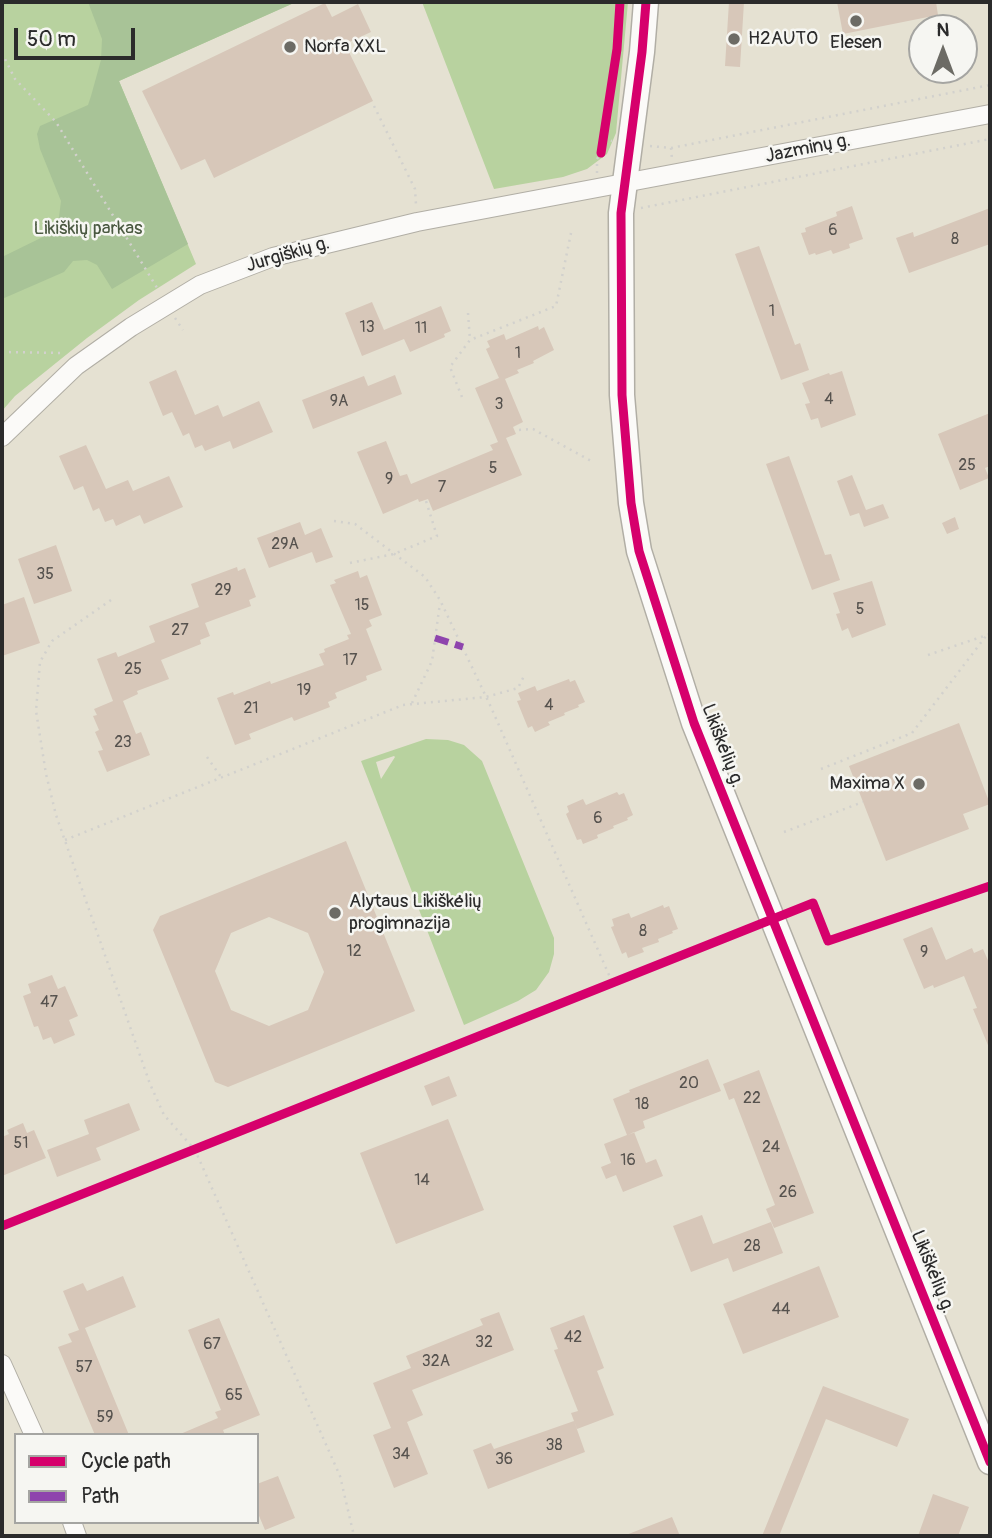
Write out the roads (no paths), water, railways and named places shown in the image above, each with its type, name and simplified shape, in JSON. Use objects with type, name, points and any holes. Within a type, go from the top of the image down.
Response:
[{"type":"street","name":"Likiškėlių g.","points":[[646,2],[621,213],[620,331],[624,421],[639,551],[694,723],[990,1462]]},
{"type":"street","name":"Jazminų g.","points":[[625,183],[990,114]]},
{"type":"street","name":"Jurgiškių g.","points":[[2,437],[50,389],[93,353],[167,303],[200,285],[273,257],[417,222],[625,183]]},
{"type":"street","points":[[2,1364],[33,1433]]},
{"type":"place","name":"Elesen","points":[[856,21]]},
{"type":"place","name":"H2AUTO","points":[[734,39]]},
{"type":"place","name":"Norfa XXL","points":[[290,47]]},
{"type":"place","name":"Maxima X","points":[[919,784]]},
{"type":"place","name":"Alytaus Likiškėlių progimnazija","points":[[335,913]]},
{"type":"park label","name":"Likiškių parkas","points":[[88,229]]}]
